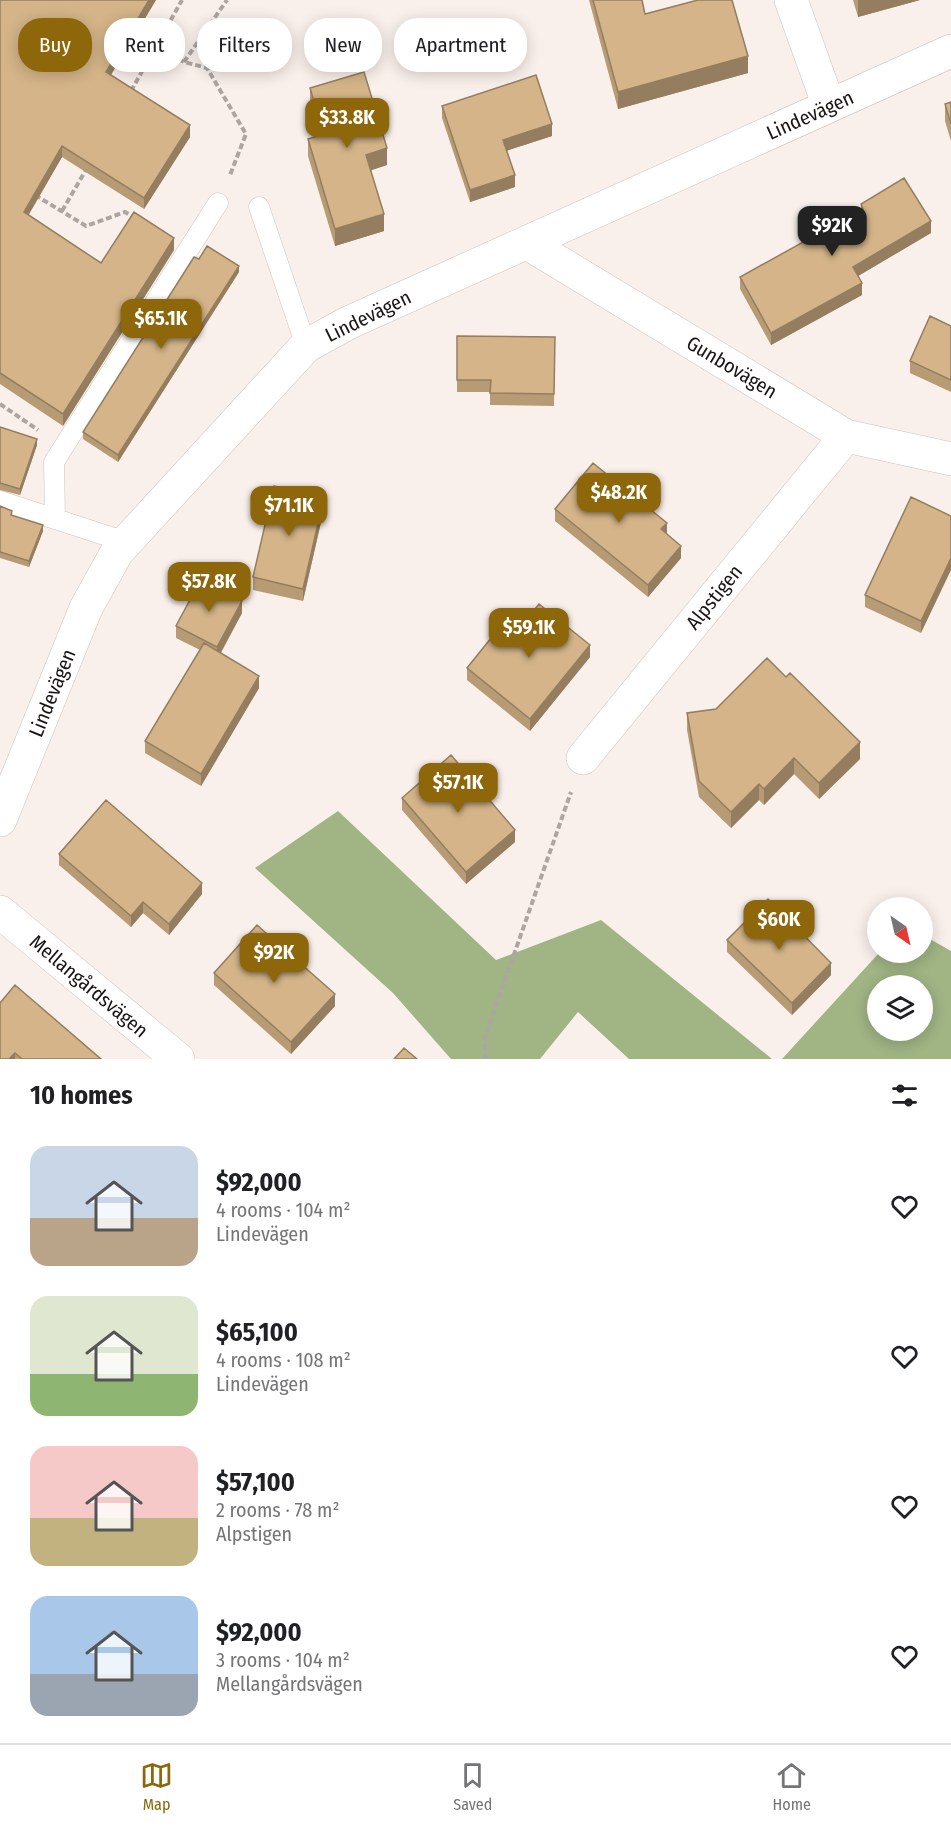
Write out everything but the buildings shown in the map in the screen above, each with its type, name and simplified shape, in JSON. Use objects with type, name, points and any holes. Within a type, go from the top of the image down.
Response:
[{"type":"street","points":[[791,0],[829,106]]},
{"type":"street","name":"Lindevägen","points":[[0,820],[86,608],[117,552],[306,346],[348,323],[951,51]]},
{"type":"street","name":"Gunbovägen","points":[[526,243],[846,436],[951,459]]},
{"type":"street","name":"Alpstigen","points":[[583,758],[846,436]]},
{"type":"street","name":"Mellangårdsvägen","points":[[0,912],[178,1059]]},
{"type":"lane","points":[[56,518],[54,462],[218,203]]},
{"type":"lane","points":[[260,207],[306,346]]},
{"type":"lane","points":[[0,501],[126,542]]},
{"type":"path","points":[[172,18],[182,0]]},
{"type":"path","points":[[185,61],[227,0]]},
{"type":"path","points":[[185,62],[207,68],[246,134],[218,203]]},
{"type":"path","points":[[127,98],[142,72]]},
{"type":"path","points":[[62,211],[91,160]]},
{"type":"path","points":[[31,193],[86,226],[125,212],[138,220]]},
{"type":"path","points":[[0,404],[63,448]]},
{"type":"path","points":[[485,1059],[485,1037],[583,758]]},
{"type":"green space","points":[[338,811],[496,960],[601,920],[772,1059],[629,1059],[578,1012],[540,1059],[451,1059],[393,993],[255,868]]},
{"type":"green space","points":[[933,941],[951,951],[951,1059],[782,1059],[870,963],[933,963]]}]
